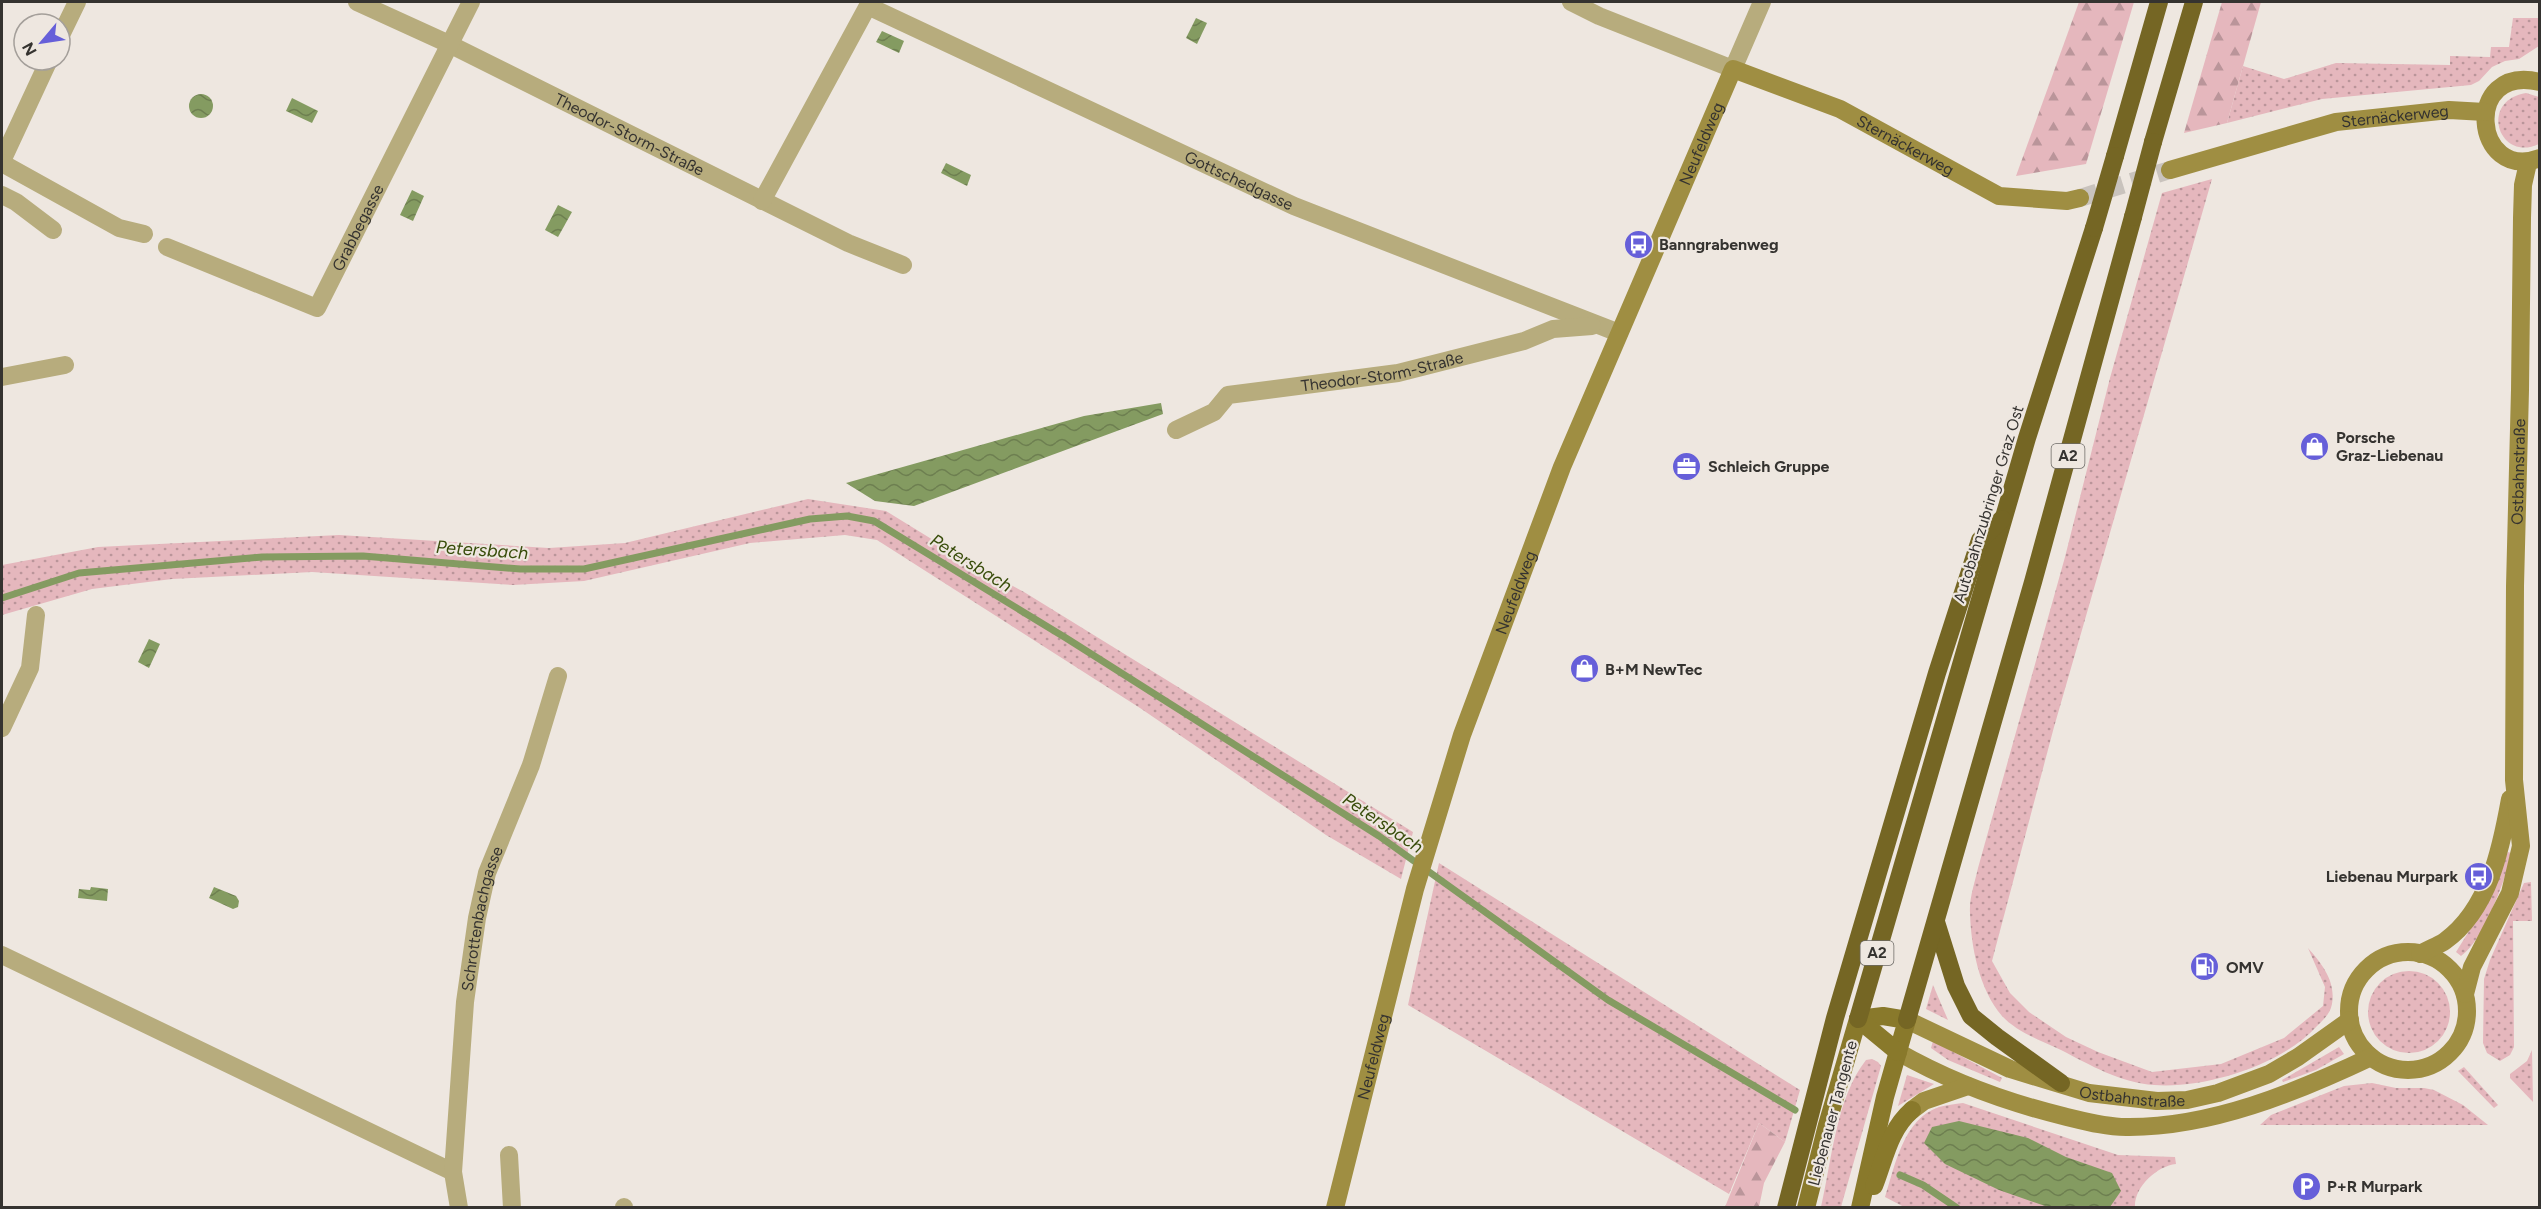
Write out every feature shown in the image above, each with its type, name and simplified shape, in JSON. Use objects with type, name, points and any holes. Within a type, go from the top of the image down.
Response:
[{"type":"highway","name":"Autobahnzubringer Graz Ost","points":[[1858,1019],[2004,518],[2094,228],[2159,2]]},
{"type":"highway","name":"A2","points":[[1907,1020],[2033,582],[2153,142],[2194,2]]},
{"type":"highway","points":[[1786,1208],[1835,1018],[1936,673],[1980,540],[2004,518]]},
{"type":"highway","points":[[1936,921],[1956,986],[1971,1016],[2061,1083]]},
{"type":"main road","name":"Sternäckerweg","points":[[1733,69],[1840,109],[2000,196],[2067,201],[2080,198]]},
{"type":"main road","name":"Neufeldweg","points":[[1335,1208],[1415,889],[1462,735],[1553,489],[1733,69]]},
{"type":"main road","points":[[2534,161],[2509,159],[2494,148],[2485,131],[2485,112],[2490,98],[2500,87],[2514,81],[2528,79],[2540,82]]},
{"type":"main road","name":"Sternäckerweg","points":[[2170,170],[2336,122],[2449,110],[2485,112]]},
{"type":"main road","name":"Ostbahnstraße","points":[[2465,994],[2472,967],[2510,893],[2522,846],[2514,780],[2515,586],[2523,185],[2534,161]]},
{"type":"main road","name":"Ostbahnstraße","points":[[2420,954],[2444,942],[2460,928],[2474,910],[2502,844],[2514,780]]},
{"type":"main road","name":"Ostbahnstraße","points":[[1898,1052],[1924,1067],[1968,1086],[2047,1112],[2091,1123],[2126,1127],[2178,1124],[2270,1101],[2316,1083],[2371,1057],[2390,1068],[2411,1071],[2433,1066],[2456,1048],[2463,1035],[2468,1008],[2465,994],[2458,980],[2448,968],[2435,959],[2405,952],[2390,956],[2366,970],[2352,994],[2350,1020],[2298,1057],[2269,1074],[2218,1093],[2187,1100],[2157,1101],[2122,1099],[2089,1093],[2010,1069],[1907,1020]]},
{"type":"main road","points":[[1858,1019],[1882,1016],[1907,1020],[1885,1097],[1860,1208]]},
{"type":"main road","points":[[1858,1019],[1898,1052]]},
{"type":"main road","name":"Liebenauer Tangente","points":[[1806,1208],[1858,1019]]},
{"type":"main road","points":[[2350,1020],[2356,1040],[2371,1057]]},
{"type":"main road","points":[[1860,1208],[1873,1189],[1896,1127],[1924,1101],[1968,1086]]},
{"type":"street","name":"Theodor-Storm-Straße","points":[[357,2],[449,45],[848,243],[903,265]]},
{"type":"street","name":"Grabbegasse","points":[[167,247],[317,308],[471,2]]},
{"type":"street","points":[[1571,2],[1599,16],[1733,69]]},
{"type":"street","name":"Neufeldweg","points":[[1733,69],[1762,2]]},
{"type":"street","name":"Gottschedgasse","points":[[762,201],[869,4],[1294,206],[1619,333]]},
{"type":"street","points":[[43,72],[2,162],[119,228],[144,234]]},
{"type":"street","points":[[2,195],[16,202],[53,230]]},
{"type":"street","name":"Theodor-Storm-Straße","points":[[1176,430],[1214,411],[1228,394],[1398,373],[1524,341],[1553,329],[1597,325]]},
{"type":"street","points":[[2,377],[65,365]]},
{"type":"street","points":[[2,728],[30,668],[36,615]]},
{"type":"street","name":"Schrottenbachgasse","points":[[459,1208],[453,1172],[464,1013],[477,918],[488,873],[531,765],[558,676]]},
{"type":"street","points":[[2,955],[453,1172]]},
{"type":"street","points":[[509,1155],[512,1208]]},
{"type":"green space","points":[[2079,2],[2134,2],[2086,164],[2016,176]]},
{"type":"green space","points":[[2222,2],[2261,2],[2227,123],[2184,133]]},
{"type":"green space","points":[[2513,18],[2539,18],[2539,46],[2519,59],[2505,61],[2492,67],[2479,81],[2471,85],[2322,99],[2227,123],[2243,66],[2284,79],[2336,63],[2450,65],[2450,56],[2490,57],[2491,47],[2509,47]]},
{"type":"green space","points":[[2526,93],[2539,97],[2539,144],[2525,148],[2513,145],[2505,138],[2498,118],[2502,107],[2511,98]]},
{"type":"green space","points":[[2212,179],[2054,727],[1992,961],[2010,993],[2029,1012],[2066,1037],[2098,1052],[2152,1072],[2221,1064],[2284,1038],[2323,1006],[2325,987],[2308,948],[2327,973],[2333,996],[2330,1011],[2317,1026],[2302,1040],[2263,1063],[2242,1072],[2196,1083],[2154,1085],[2130,1081],[2083,1062],[2030,1036],[2002,1016],[1982,981],[1974,953],[1970,907],[1978,868],[2065,557],[2110,378],[2162,193]]},
{"type":"green space","points":[[808,499],[886,511],[977,567],[1024,592],[1413,832],[1401,879],[1326,835],[1140,708],[877,540],[845,535],[750,543],[584,581],[513,585],[312,572],[172,579],[92,589],[2,615],[2,565],[98,547],[339,535],[549,548],[625,543]]},
{"type":"green space","points":[[2508,852],[2511,853],[2511,859],[2485,925],[2461,956],[2456,952],[2476,920]]},
{"type":"green space","points":[[1439,863],[1800,1090],[1785,1142],[1759,1123],[1729,1194],[1408,1005]]},
{"type":"green space","points":[[2531,882],[2532,921],[2513,921],[2514,1047],[2510,1055],[2500,1061],[2487,1053],[2483,1043],[2484,979],[2524,883]]},
{"type":"green space","points":[[2409,971],[2425,974],[2438,983],[2447,996],[2450,1012],[2447,1028],[2438,1041],[2425,1050],[2409,1053],[2393,1050],[2380,1041],[2371,1028],[2368,1012],[2371,996],[2380,983],[2393,974]]},
{"type":"green space","points":[[1933,985],[1948,1020],[1926,1009]]},
{"type":"green space","points":[[1933,1041],[2002,1078],[2000,1082],[1948,1060],[1931,1048]]},
{"type":"green space","points":[[2339,1047],[2344,1054],[2316,1070],[2283,1082],[2282,1080]]},
{"type":"green space","points":[[2532,1050],[2533,1102],[2510,1078],[2510,1074],[2527,1061]]},
{"type":"green space","points":[[1872,1059],[1881,1066],[1841,1207],[1821,1207],[1841,1111],[1856,1075],[1866,1060]]},
{"type":"green space","points":[[2464,1067],[2498,1105],[2494,1108],[2458,1071]]},
{"type":"green space","points":[[1907,1075],[1934,1084],[1898,1106]]},
{"type":"green space","points":[[2372,1083],[2396,1088],[2434,1090],[2463,1105],[2488,1125],[2260,1125],[2271,1115],[2344,1086]]},
{"type":"green space","points":[[1963,1103],[2118,1155],[2175,1157],[2176,1164],[2161,1169],[2148,1179],[2138,1192],[2135,1207],[1906,1208],[1885,1197],[1902,1145],[1917,1122],[1927,1113],[1939,1107]]},
{"type":"green space","points":[[1759,1123],[1785,1142],[1764,1183],[1759,1207],[1725,1207]]},
{"type":"water","points":[[1196,18],[1207,23],[1197,44],[1186,38]]},
{"type":"water","points":[[882,31],[904,41],[899,53],[876,42]]},
{"type":"water","points":[[201,94],[210,97],[213,106],[210,115],[201,118],[192,115],[189,106],[192,97]]},
{"type":"water","points":[[292,98],[318,111],[312,123],[286,111]]},
{"type":"water","points":[[946,163],[971,175],[967,186],[941,173]]},
{"type":"water","points":[[412,190],[424,196],[413,221],[400,215]]},
{"type":"water","points":[[558,205],[572,212],[558,237],[545,230]]},
{"type":"water","points":[[1161,403],[1163,414],[914,506],[875,501],[846,483],[1084,416]]},
{"type":"water","points":[[149,639],[160,644],[149,668],[138,662]]},
{"type":"water","points":[[91,887],[108,889],[107,901],[78,898],[79,889],[90,890]]},
{"type":"water","points":[[214,887],[236,896],[239,901],[238,907],[233,909],[209,898]]},
{"type":"water","points":[[1959,1121],[2028,1138],[2066,1157],[2112,1173],[2121,1191],[2110,1207],[2048,1207],[1999,1190],[1945,1164],[1924,1143],[1932,1127]]},
{"type":"waterway","name":"Petersbach","points":[[2,598],[79,573],[262,557],[363,556],[520,569],[584,569],[810,519],[847,516],[874,521],[1066,638],[1379,836],[1608,1000],[1795,1110]]},
{"type":"waterway","name":"Petersbach","points":[[1900,1175],[1923,1185],[1957,1208]]},
{"type":"tunnel","points":[[2080,198],[2170,170]]},
{"type":"place","name":"Banngrabenweg","points":[[1638,244]]},
{"type":"place","name":"Porsche Graz-Liebenau","points":[[2315,446]]},
{"type":"place","name":"Schleich Gruppe","points":[[1687,466]]},
{"type":"place","name":"B+M NewTec","points":[[1584,669]]},
{"type":"place","name":"Liebenau Murpark","points":[[2479,876]]},
{"type":"place","name":"OMV","points":[[2205,967]]},
{"type":"place","name":"P+R Murpark","points":[[2306,1186]]}]
